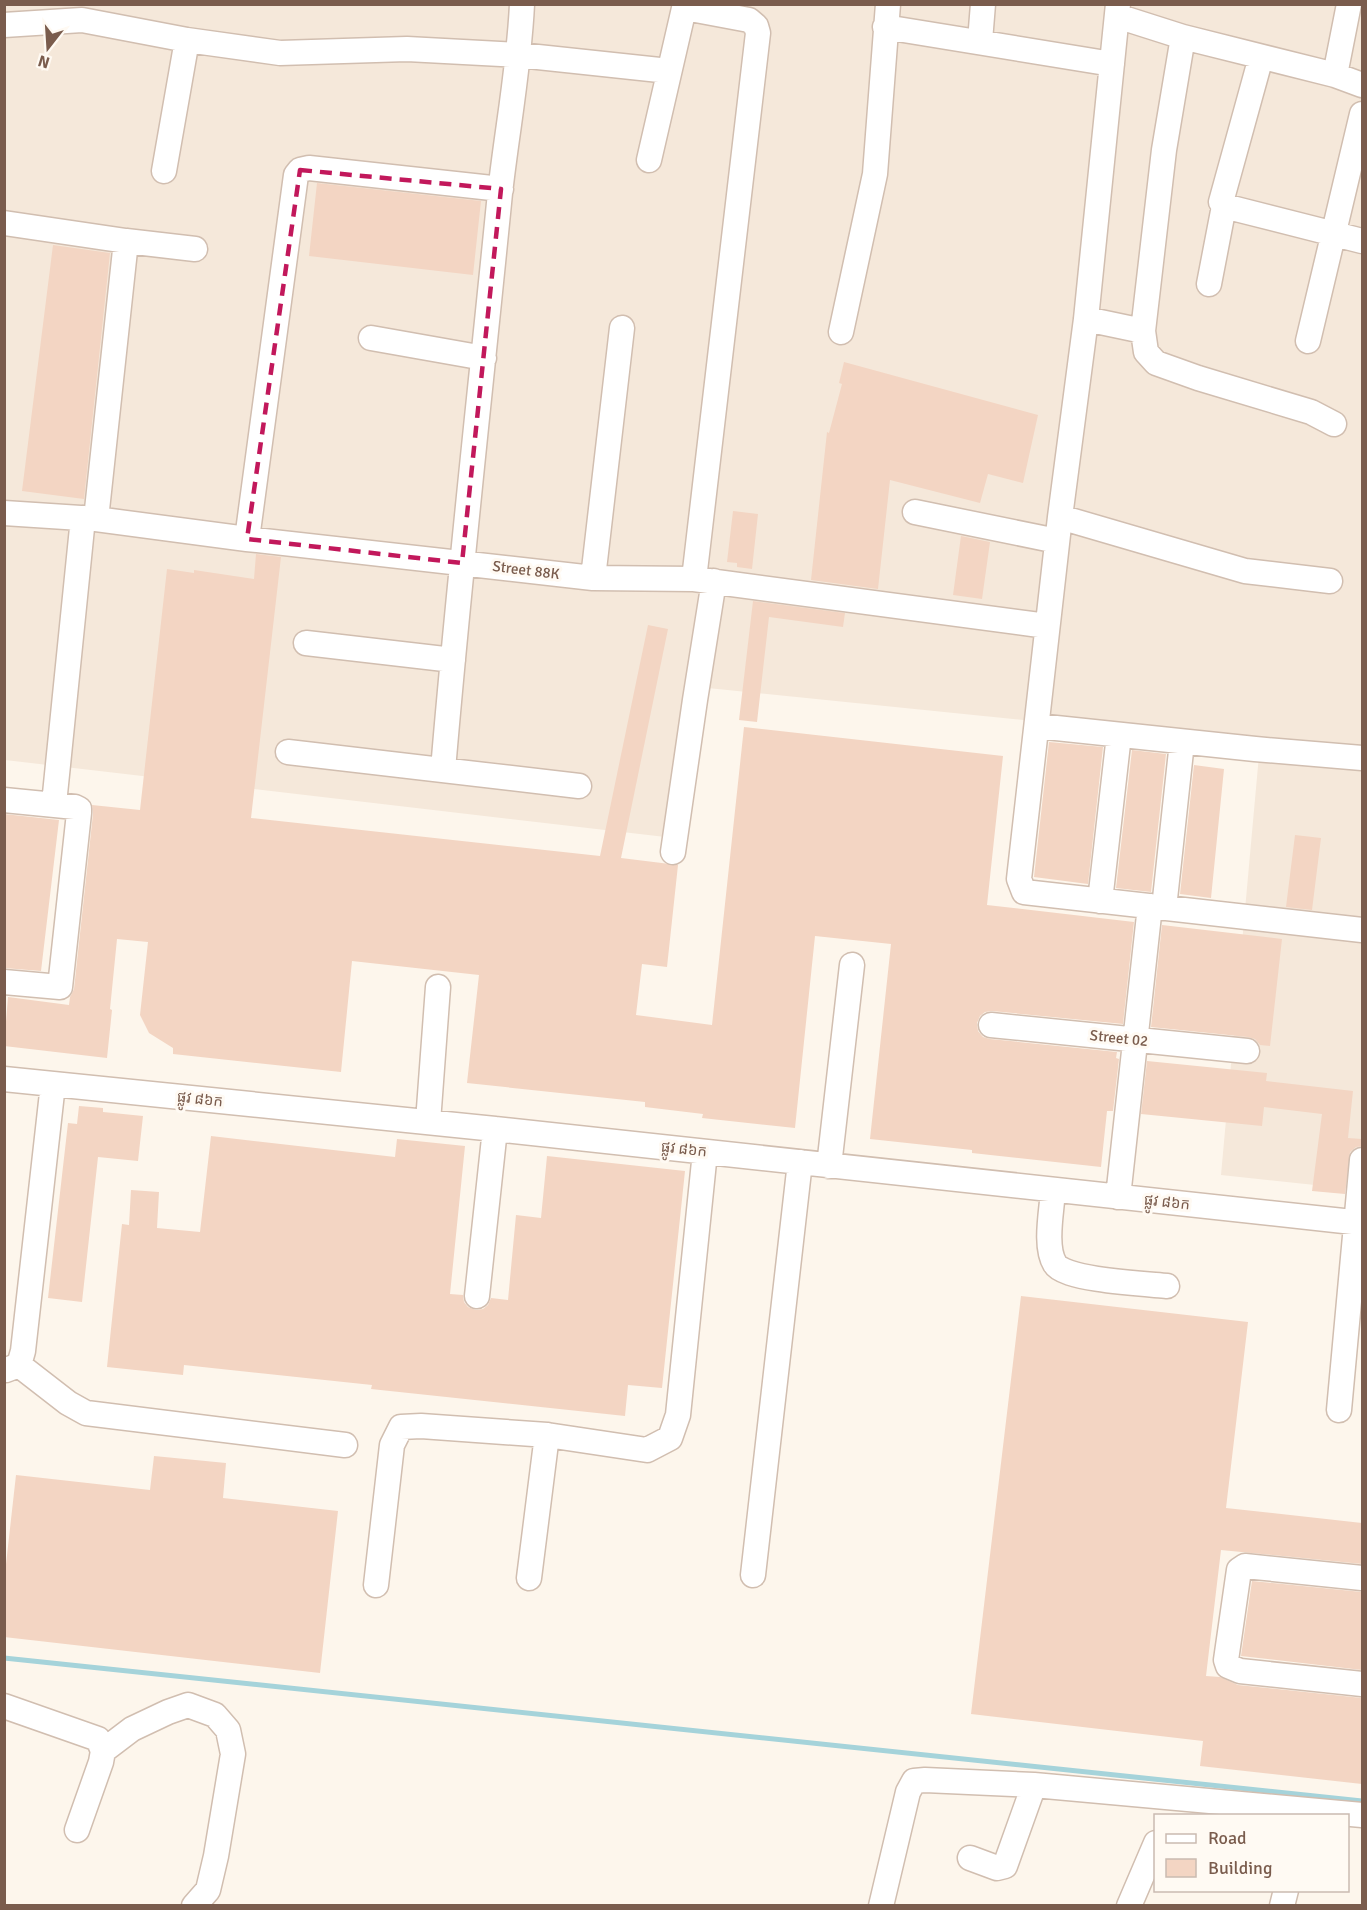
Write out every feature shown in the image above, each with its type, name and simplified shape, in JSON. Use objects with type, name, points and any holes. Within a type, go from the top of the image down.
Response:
[{"type":"street","points":[[443,770],[462,562],[501,189],[519,55],[522,4]]},
{"type":"street","points":[[980,41],[983,4]]},
{"type":"street","points":[[1335,75],[1349,4]]},
{"type":"street","points":[[649,160],[685,6],[749,20],[756,26],[758,33],[694,700],[673,852]]},
{"type":"street","points":[[1362,85],[1335,75],[1183,37],[1118,10],[1086,319],[1057,541],[1019,879],[1024,892],[1362,930]]},
{"type":"street","points":[[841,332],[875,174],[887,16],[980,41],[1112,64]]},
{"type":"street","points":[[4,25],[82,20],[187,40],[280,53],[407,49],[519,55],[669,71]]},
{"type":"street","points":[[1183,37],[1164,150],[1143,331],[1146,352],[1156,363],[1311,412],[1334,424]]},
{"type":"street","points":[[164,171],[187,40]]},
{"type":"street","points":[[1209,284],[1224,206],[1221,202],[1261,57]]},
{"type":"street","points":[[1308,341],[1362,114]]},
{"type":"street","points":[[247,539],[296,175],[300,170],[309,168],[501,189]]},
{"type":"street","points":[[1224,206],[1362,241]]},
{"type":"street","points":[[4,223],[195,249]]},
{"type":"street","points":[[54,804],[126,241]]},
{"type":"street","points":[[1086,319],[1143,331]]},
{"type":"street","points":[[593,578],[622,328]]},
{"type":"street","points":[[371,338],[484,358]]},
{"type":"street","points":[[915,512],[1057,541]]},
{"type":"street","name":"Street 88K","points":[[4,513],[90,519],[593,578],[704,580],[1047,626]]},
{"type":"street","points":[[1060,517],[1245,571],[1330,580]]},
{"type":"street","points":[[306,643],[453,660]]},
{"type":"street","points":[[1037,726],[1362,758]]},
{"type":"street","points":[[1100,901],[1119,735]]},
{"type":"street","points":[[1118,1197],[1136,1040],[1182,742]]},
{"type":"street","points":[[288,752],[579,786]]},
{"type":"street","points":[[4,800],[54,804],[79,809],[61,984],[57,988],[4,982]]},
{"type":"street","points":[[829,1166],[852,965]]},
{"type":"street","points":[[428,1122],[438,987]]},
{"type":"street","name":"Street 02","points":[[991,1025],[1247,1051]]},
{"type":"street","name":"ផ្លូវ ៨៦ក","points":[[4,1078],[1360,1223]]},
{"type":"street","points":[[53,1084],[23,1351],[12,1368],[86,1413],[345,1445]]},
{"type":"street","points":[[477,1296],[495,1129]]},
{"type":"street","points":[[376,1585],[392,1445],[401,1427],[421,1426],[547,1435],[647,1450],[670,1438],[678,1415],[705,1152]]},
{"type":"street","points":[[1339,1410],[1353,1375],[1362,1160]]},
{"type":"street","points":[[753,1575],[800,1162]]},
{"type":"street","points":[[1053,1190],[1049,1242],[1055,1264],[1063,1272],[1083,1277],[1167,1286]]},
{"type":"street","points":[[529,1578],[547,1435]]},
{"type":"street","points":[[1362,1578],[1241,1567],[1226,1660],[1228,1666],[1240,1671],[1362,1683]]},
{"type":"street","points":[[77,1830],[103,1752],[132,1730],[188,1705],[215,1715],[228,1730],[233,1754],[208,1890],[194,1905]]},
{"type":"street","points":[[4,1706],[98,1739],[103,1752]]},
{"type":"street","points":[[881,1905],[908,1792],[914,1781],[1034,1785],[1169,1807],[1343,1814]]},
{"type":"street","points":[[970,1858],[997,1868],[1005,1866],[1034,1785]]},
{"type":"street","points":[[1129,1905],[1154,1845]]},
{"type":"highlighted area","points":[[300,170],[501,189],[462,563],[247,539]]},
{"type":"shaded area","points":[[5,5],[1362,5],[1362,1190],[1221,1175],[1260,744],[698,687],[674,838],[5,760]]},
{"type":"building","points":[[317,183],[481,201],[473,275],[309,256]]},
{"type":"building","points":[[53,245],[110,253],[84,499],[22,491]]},
{"type":"building","points":[[844,362],[1038,415],[1023,483],[988,474],[980,503],[890,480],[878,589],[811,580],[827,432],[829,433],[842,384],[839,383]]},
{"type":"building","points":[[733,511],[758,514],[752,569],[737,567],[737,563],[727,562]]},
{"type":"building","points":[[961,536],[990,542],[982,599],[953,595]]},
{"type":"building","points":[[256,554],[281,557],[251,818],[600,856],[648,625],[668,629],[621,858],[678,865],[667,967],[642,964],[636,1015],[712,1025],[744,727],[1003,756],[987,905],[1134,922],[1123,1024],[992,1011],[980,1016],[977,1023],[978,1031],[983,1037],[990,1039],[1117,1052],[1116,1058],[1119,1059],[1113,1111],[1107,1111],[1101,1167],[870,1139],[891,944],[815,936],[795,1128],[702,1118],[703,1114],[645,1107],[645,1102],[467,1083],[479,975],[352,961],[341,1072],[173,1054],[173,1048],[149,1033],[140,1015],[148,942],[117,939],[107,1058],[4,1046],[8,997],[69,1005],[74,989],[93,814],[92,805],[140,810],[167,569],[194,573],[194,570],[254,579]]},
{"type":"building","points":[[753,601],[845,613],[843,627],[769,617],[757,722],[739,720]]},
{"type":"building","points":[[1049,742],[1103,747],[1088,884],[1034,877]]},
{"type":"building","points":[[1132,750],[1166,754],[1151,892],[1116,888]]},
{"type":"building","points":[[1194,765],[1224,769],[1211,898],[1180,894]]},
{"type":"building","points":[[4,814],[59,820],[41,971],[4,968]]},
{"type":"building","points":[[1295,835],[1321,838],[1312,910],[1286,907]]},
{"type":"building","points":[[1162,925],[1282,939],[1270,1046],[1260,1045],[1255,1039],[1248,1037],[1151,1027]]},
{"type":"building","points":[[1147,1061],[1267,1073],[1266,1081],[1353,1091],[1348,1138],[1362,1139],[1362,1146],[1350,1152],[1345,1194],[1312,1191],[1322,1114],[1264,1107],[1262,1126],[1141,1114]]},
{"type":"building","points":[[79,1106],[103,1108],[103,1112],[143,1116],[138,1161],[98,1157],[82,1302],[48,1298],[68,1123],[77,1124]]},
{"type":"building","points":[[211,1136],[395,1157],[397,1139],[465,1146],[450,1294],[463,1295],[468,1307],[476,1310],[488,1305],[491,1298],[508,1300],[516,1215],[541,1218],[547,1156],[685,1171],[662,1388],[628,1385],[625,1416],[371,1389],[372,1385],[184,1365],[183,1375],[107,1367],[122,1224],[129,1225],[131,1190],[159,1192],[157,1228],[200,1232]]},
{"type":"building","points":[[1021,1296],[1248,1322],[1226,1508],[1362,1523],[1362,1564],[1221,1550],[1206,1676],[1220,1677],[1238,1685],[1362,1698],[1362,1784],[1200,1766],[1203,1741],[971,1714]]},
{"type":"building","points":[[154,1456],[226,1463],[223,1498],[338,1511],[320,1673],[4,1637],[4,1582],[16,1475],[150,1490]]},
{"type":"building","points":[[1252,1581],[1362,1592],[1362,1670],[1241,1656]]},
{"type":"waterway","points":[[4,1658],[1362,1801]]}]
